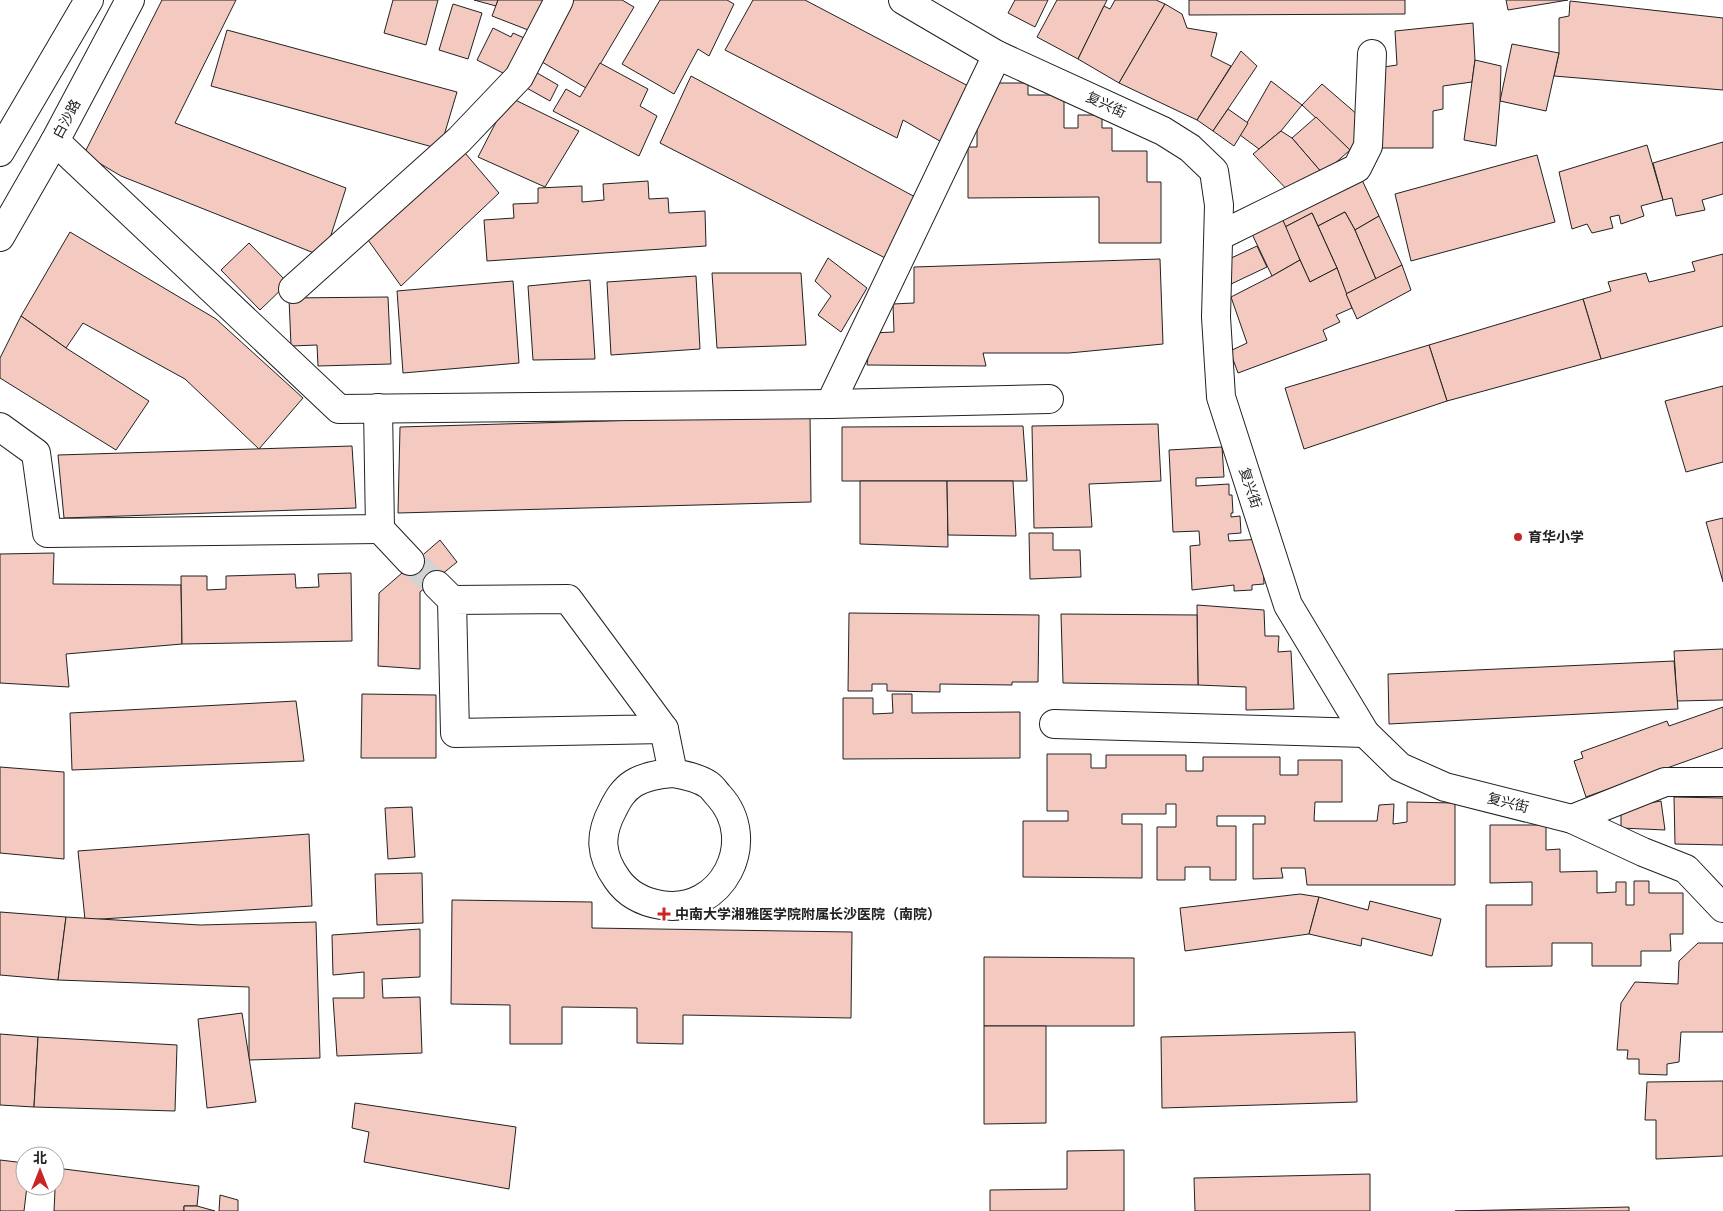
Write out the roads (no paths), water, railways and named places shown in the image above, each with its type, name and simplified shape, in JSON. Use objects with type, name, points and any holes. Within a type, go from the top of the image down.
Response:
[{"type":"street","points":[[0,152],[89,0]]},
{"type":"street","name":"白沙路","points":[[0,237],[55,142],[130,0]]},
{"type":"street","points":[[293,289],[459,140],[519,77],[559,0]]},
{"type":"street","name":"复兴街","points":[[903,0],[997,55],[1163,131],[1190,148],[1214,170],[1219,205],[1216,317],[1221,397],[1288,605],[1365,733],[1400,767],[1445,787],[1572,819],[1643,852],[1686,869],[1723,908]]},
{"type":"street","points":[[1219,236],[1357,168],[1368,146],[1372,54]]},
{"type":"street","points":[[830,404],[997,55]]},
{"type":"street","points":[[55,142],[339,409],[830,404],[1049,399]]},
{"type":"street","points":[[378,408],[380,529],[410,560]]},
{"type":"street","points":[[0,427],[36,453],[47,533],[380,529]]},
{"type":"street","points":[[664,729],[455,733],[444,593],[568,599],[664,729],[674,773]]},
{"type":"street","points":[[1054,724],[1365,733]]},
{"type":"street","points":[[674,773],[688,775],[709,785],[728,806],[736,825],[737,845],[731,868],[715,890],[695,902],[674,907],[645,902],[624,888],[609,868],[603,844],[604,825],[620,795],[633,784],[653,775],[674,773]]},
{"type":"street","points":[[1572,819],[1665,782],[1723,782]]},
{"type":"tunnel","points":[[410,561],[437,585]]},
{"type":"place","name":"育华小学","points":[[1518,537]]},
{"type":"place","name":"中南大学湘雅医学院附属长沙医院（南院）","points":[[664,914]]}]
